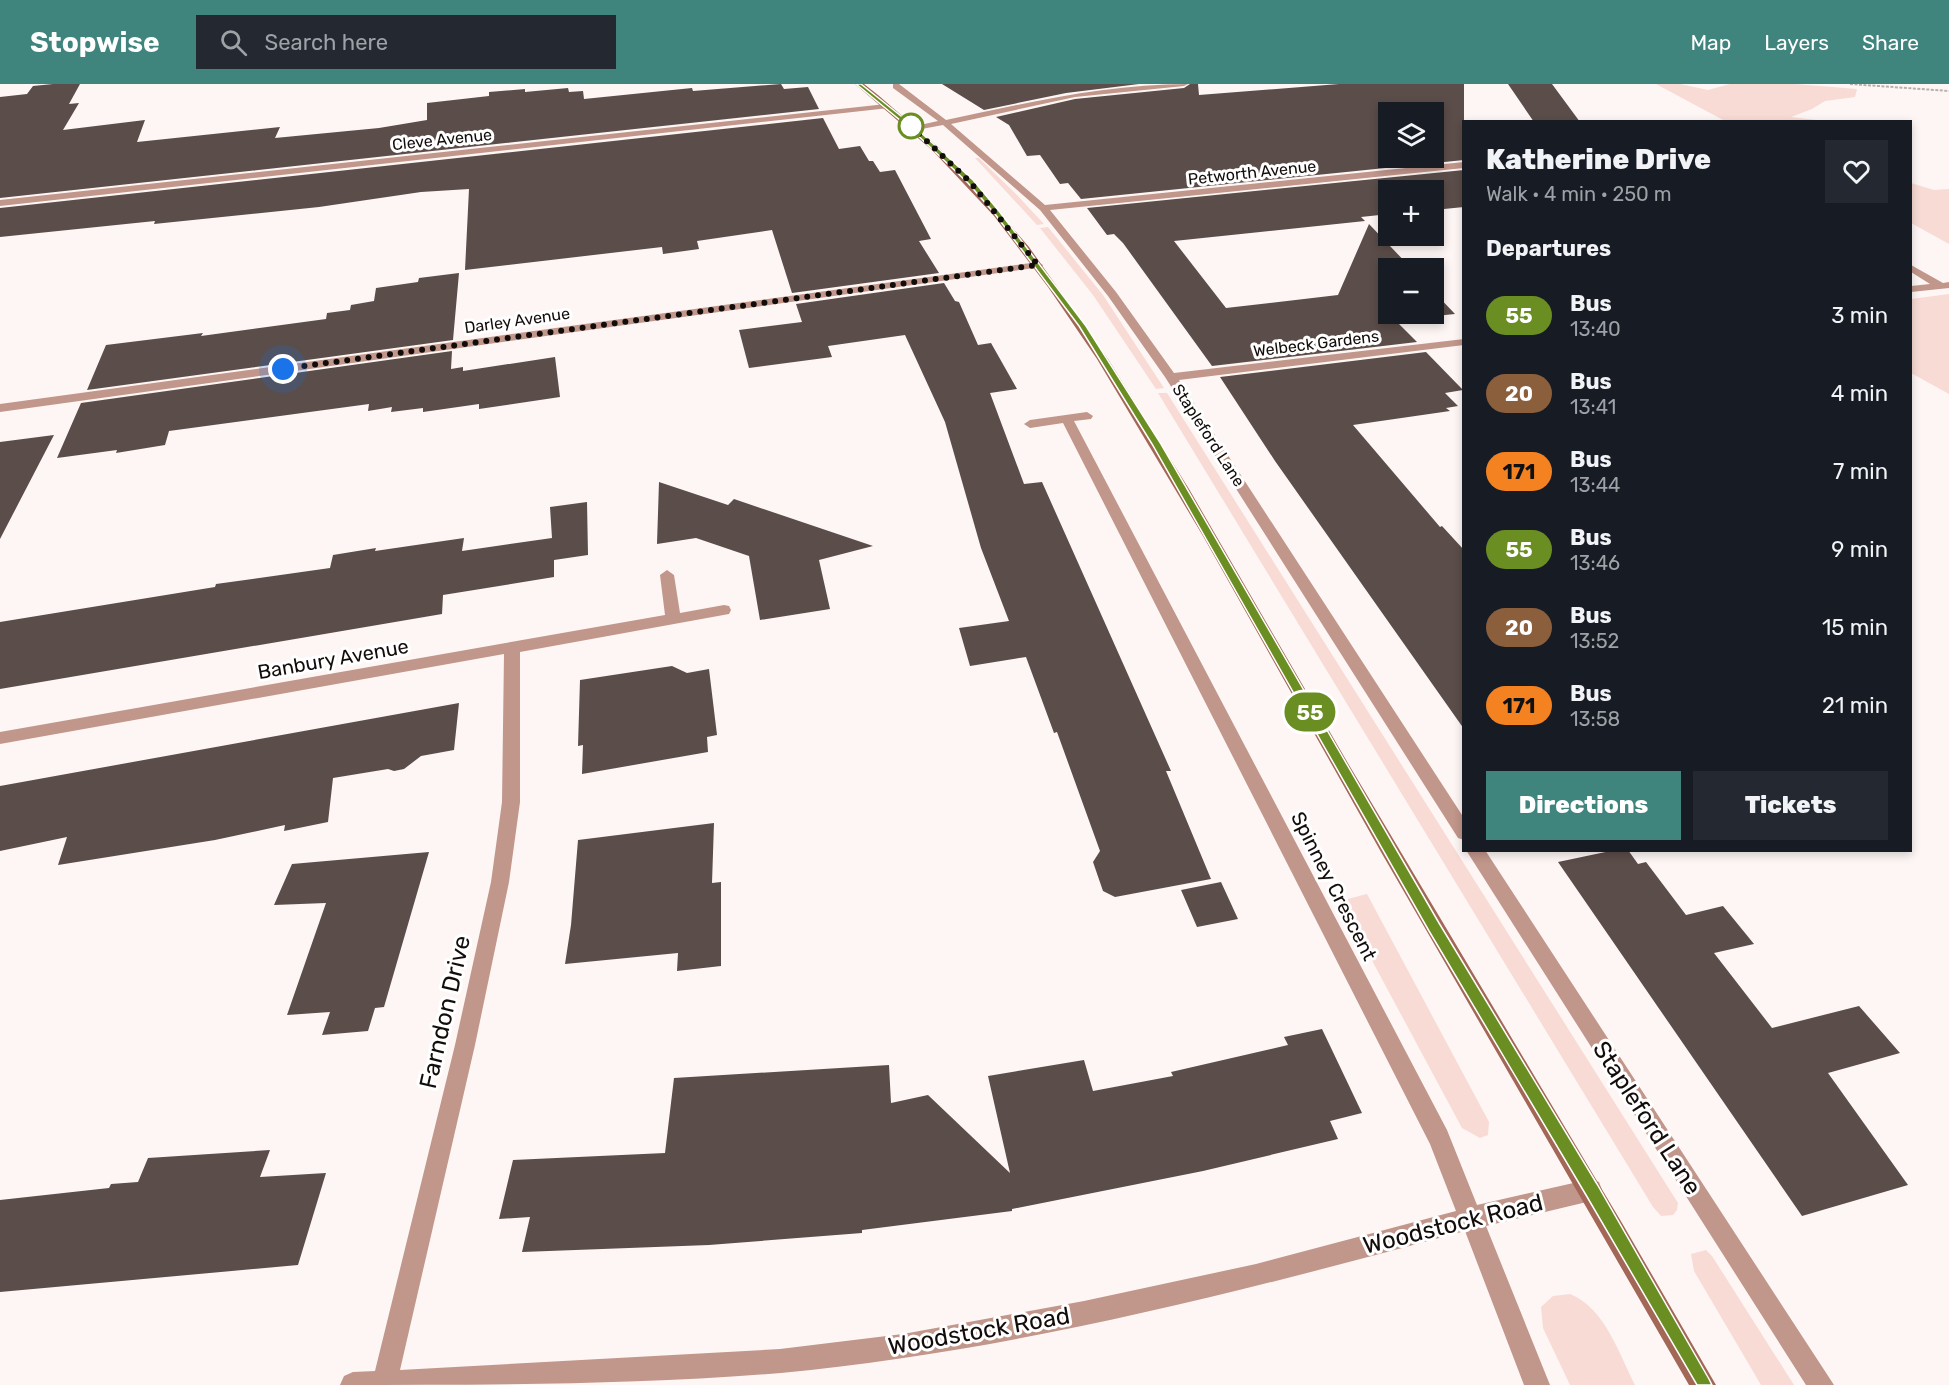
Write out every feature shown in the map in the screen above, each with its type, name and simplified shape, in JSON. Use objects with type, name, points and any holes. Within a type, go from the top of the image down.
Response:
[{"type":"main road","points":[[859,84],[914,129],[970,182],[1038,265],[1082,326],[1156,444],[1428,917],[1591,1190],[1703,1385]]},
{"type":"street","points":[[914,129],[1076,95],[1184,84]]},
{"type":"street","name":"Stapleford Lane","points":[[896,86],[945,123],[1043,208],[1112,294],[1172,377],[1462,830]]},
{"type":"street","name":"Cleve Avenue","points":[[0,203],[886,106]]},
{"type":"street","name":"Petworth Avenue","points":[[1043,208],[1462,165]]},
{"type":"street","name":"Darley Avenue","points":[[0,408],[1038,265]]},
{"type":"street","points":[[1912,268],[1945,285]]},
{"type":"street","points":[[1912,289],[1945,285]]},
{"type":"street","name":"Welbeck Gardens","points":[[1172,377],[1462,342]]},
{"type":"street","points":[[1030,424],[1087,416]]},
{"type":"street","name":"Spinney Crescent","points":[[1067,419],[1439,1138],[1537,1385]]},
{"type":"street","points":[[667,575],[673,619]]},
{"type":"street","name":"Banbury Avenue","points":[[0,738],[724,610]]},
{"type":"street","name":"Farndon Drive","points":[[385,1382],[465,1045],[500,882],[511,802],[512,648]]},
{"type":"street","name":"Stapleford Lane","points":[[1476,852],[1821,1385]]},
{"type":"street","name":"Woodstock Road","points":[[353,1385],[385,1382],[594,1378],[780,1361],[903,1346],[1084,1313],[1256,1276],[1472,1218],[1591,1190]]},
{"type":"path","points":[[1850,84],[1949,91]]},
{"type":"shaded area","points":[[1656,84],[1680,84],[1708,90],[1730,84],[1795,84],[1857,89],[1855,97],[1825,101],[1791,117],[1816,120],[1723,120]]},
{"type":"shaded area","points":[[975,158],[979,158],[1044,224],[1037,225]]},
{"type":"shaded area","points":[[1912,183],[1934,190],[1949,189],[1949,244],[1912,224]]},
{"type":"shaded area","points":[[1048,227],[1103,295],[1164,388],[1156,389],[1093,295],[1040,228]]},
{"type":"shaded area","points":[[1949,294],[1949,394],[1912,374],[1912,299]]},
{"type":"shaded area","points":[[1158,393],[1167,393],[1678,1203],[1673,1215],[1661,1216],[1653,1207]]},
{"type":"shaded area","points":[[1367,894],[1489,1122],[1488,1135],[1480,1138],[1462,1128],[1340,901]]},
{"type":"shaded area","points":[[1706,1250],[1794,1385],[1761,1385],[1694,1271],[1691,1254]]},
{"type":"shaded area","points":[[1570,1294],[1593,1310],[1602,1321],[1617,1346],[1635,1385],[1570,1385],[1543,1328],[1541,1307],[1553,1296]]},
{"type":"building","points":[[80,84],[69,104],[79,103],[63,130],[145,120],[137,142],[280,127],[275,138],[379,128],[427,120],[427,103],[489,96],[489,92],[525,89],[525,92],[568,88],[569,92],[583,91],[584,99],[692,88],[693,91],[781,84],[784,89],[808,87],[819,109],[0,198],[0,97],[27,94],[33,86]]},
{"type":"building","points":[[942,84],[1139,84],[1066,93],[984,110]]},
{"type":"building","points":[[1190,84],[1198,84],[1199,95],[1339,84],[1464,84],[1462,160],[1444,162],[1444,102],[1378,102],[1378,168],[1385,168],[1081,199],[1068,183],[1060,184],[1040,155],[1027,156],[1009,125],[996,117],[1075,99],[1184,88]]},
{"type":"building","points":[[1508,84],[1552,84],[1579,120],[1533,120]]},
{"type":"building","points":[[823,118],[839,149],[860,146],[869,161],[873,161],[880,172],[895,170],[931,239],[919,241],[939,273],[792,293],[772,230],[697,241],[699,249],[663,254],[662,247],[465,270],[469,189],[421,192],[319,207],[154,224],[155,221],[0,237],[0,208]]},
{"type":"building","points":[[1462,170],[1462,207],[1444,209],[1444,180],[1378,180],[1378,215],[1361,217],[1365,221],[1174,241],[1226,308],[1338,295],[1369,224],[1378,233],[1378,246],[1390,246],[1401,258],[1378,258],[1378,324],[1399,324],[1417,342],[1212,366],[1123,243],[1114,234],[1107,235],[1087,208]]},
{"type":"building","points":[[459,273],[453,340],[87,390],[106,345],[203,333],[201,336],[326,319],[327,313],[350,310],[351,305],[374,301],[376,288],[418,282],[419,278]]},
{"type":"building","points":[[944,283],[955,301],[959,302],[978,345],[991,343],[1017,389],[990,393],[1024,484],[1042,482],[1171,771],[1166,771],[1211,879],[1115,897],[1103,891],[1093,862],[1100,851],[1057,732],[1054,733],[1026,657],[970,666],[959,628],[1009,621],[981,548],[945,422],[905,335],[828,346],[832,357],[749,368],[739,330],[802,322],[796,304]]},
{"type":"building","points":[[1444,302],[1455,314],[1444,315]]},
{"type":"building","points":[[452,351],[451,369],[463,367],[463,371],[555,357],[560,397],[479,409],[479,404],[423,412],[423,408],[391,412],[392,407],[368,411],[369,404],[169,431],[165,445],[116,453],[117,450],[57,458],[81,403]]},
{"type":"building","points":[[1426,352],[1462,389],[1445,393],[1458,406],[1446,408],[1450,411],[1353,425],[1440,527],[1442,526],[1462,548],[1462,726],[1275,461],[1220,377]]},
{"type":"building","points":[[54,435],[0,539],[0,442]]},
{"type":"building","points":[[659,482],[728,505],[734,499],[873,546],[819,560],[830,609],[760,620],[749,556],[696,538],[657,544]]},
{"type":"building","points":[[587,502],[588,555],[554,560],[554,577],[443,595],[442,614],[0,689],[0,622],[215,587],[216,584],[330,568],[333,555],[376,548],[375,551],[464,538],[462,551],[552,538],[550,507]]},
{"type":"building","points":[[672,666],[687,673],[709,669],[717,735],[707,737],[708,752],[582,774],[583,745],[578,746],[580,680]]},
{"type":"building","points":[[459,703],[454,750],[421,756],[404,769],[394,771],[388,769],[333,778],[328,822],[284,831],[285,825],[215,840],[58,865],[67,837],[0,851],[0,786]]},
{"type":"building","points":[[714,823],[712,883],[721,882],[721,966],[677,971],[678,953],[565,964],[571,925],[578,840]]},
{"type":"building","points":[[429,852],[384,1007],[375,1008],[368,1031],[322,1035],[330,1012],[287,1015],[326,903],[274,905],[292,864]]},
{"type":"building","points":[[1606,852],[1629,852],[1638,864],[1646,862],[1686,915],[1723,906],[1754,944],[1714,953],[1772,1028],[1859,1006],[1900,1053],[1828,1073],[1908,1185],[1802,1216],[1558,862]]},
{"type":"building","points":[[1221,882],[1238,919],[1197,927],[1181,890]]},
{"type":"building","points":[[1322,1029],[1362,1113],[1330,1121],[1338,1139],[1203,1171],[1012,1209],[1012,1211],[862,1230],[862,1233],[709,1245],[522,1252],[530,1217],[499,1219],[513,1160],[665,1153],[674,1078],[889,1065],[891,1103],[928,1095],[1010,1173],[988,1076],[1084,1060],[1093,1091],[1173,1076],[1171,1072],[1288,1045],[1284,1037]]},
{"type":"building","points":[[270,1150],[260,1177],[326,1173],[298,1265],[0,1292],[0,1200],[109,1188],[111,1184],[138,1182],[148,1158]]},
{"type":"bus line","name":"55","points":[[859,84],[914,129],[970,182],[997,212],[1082,326],[1156,444],[1434,927],[1591,1190],[1703,1385]]},
{"type":"route","points":[[283,369],[1038,265],[997,212],[970,182],[911,126]]}]
